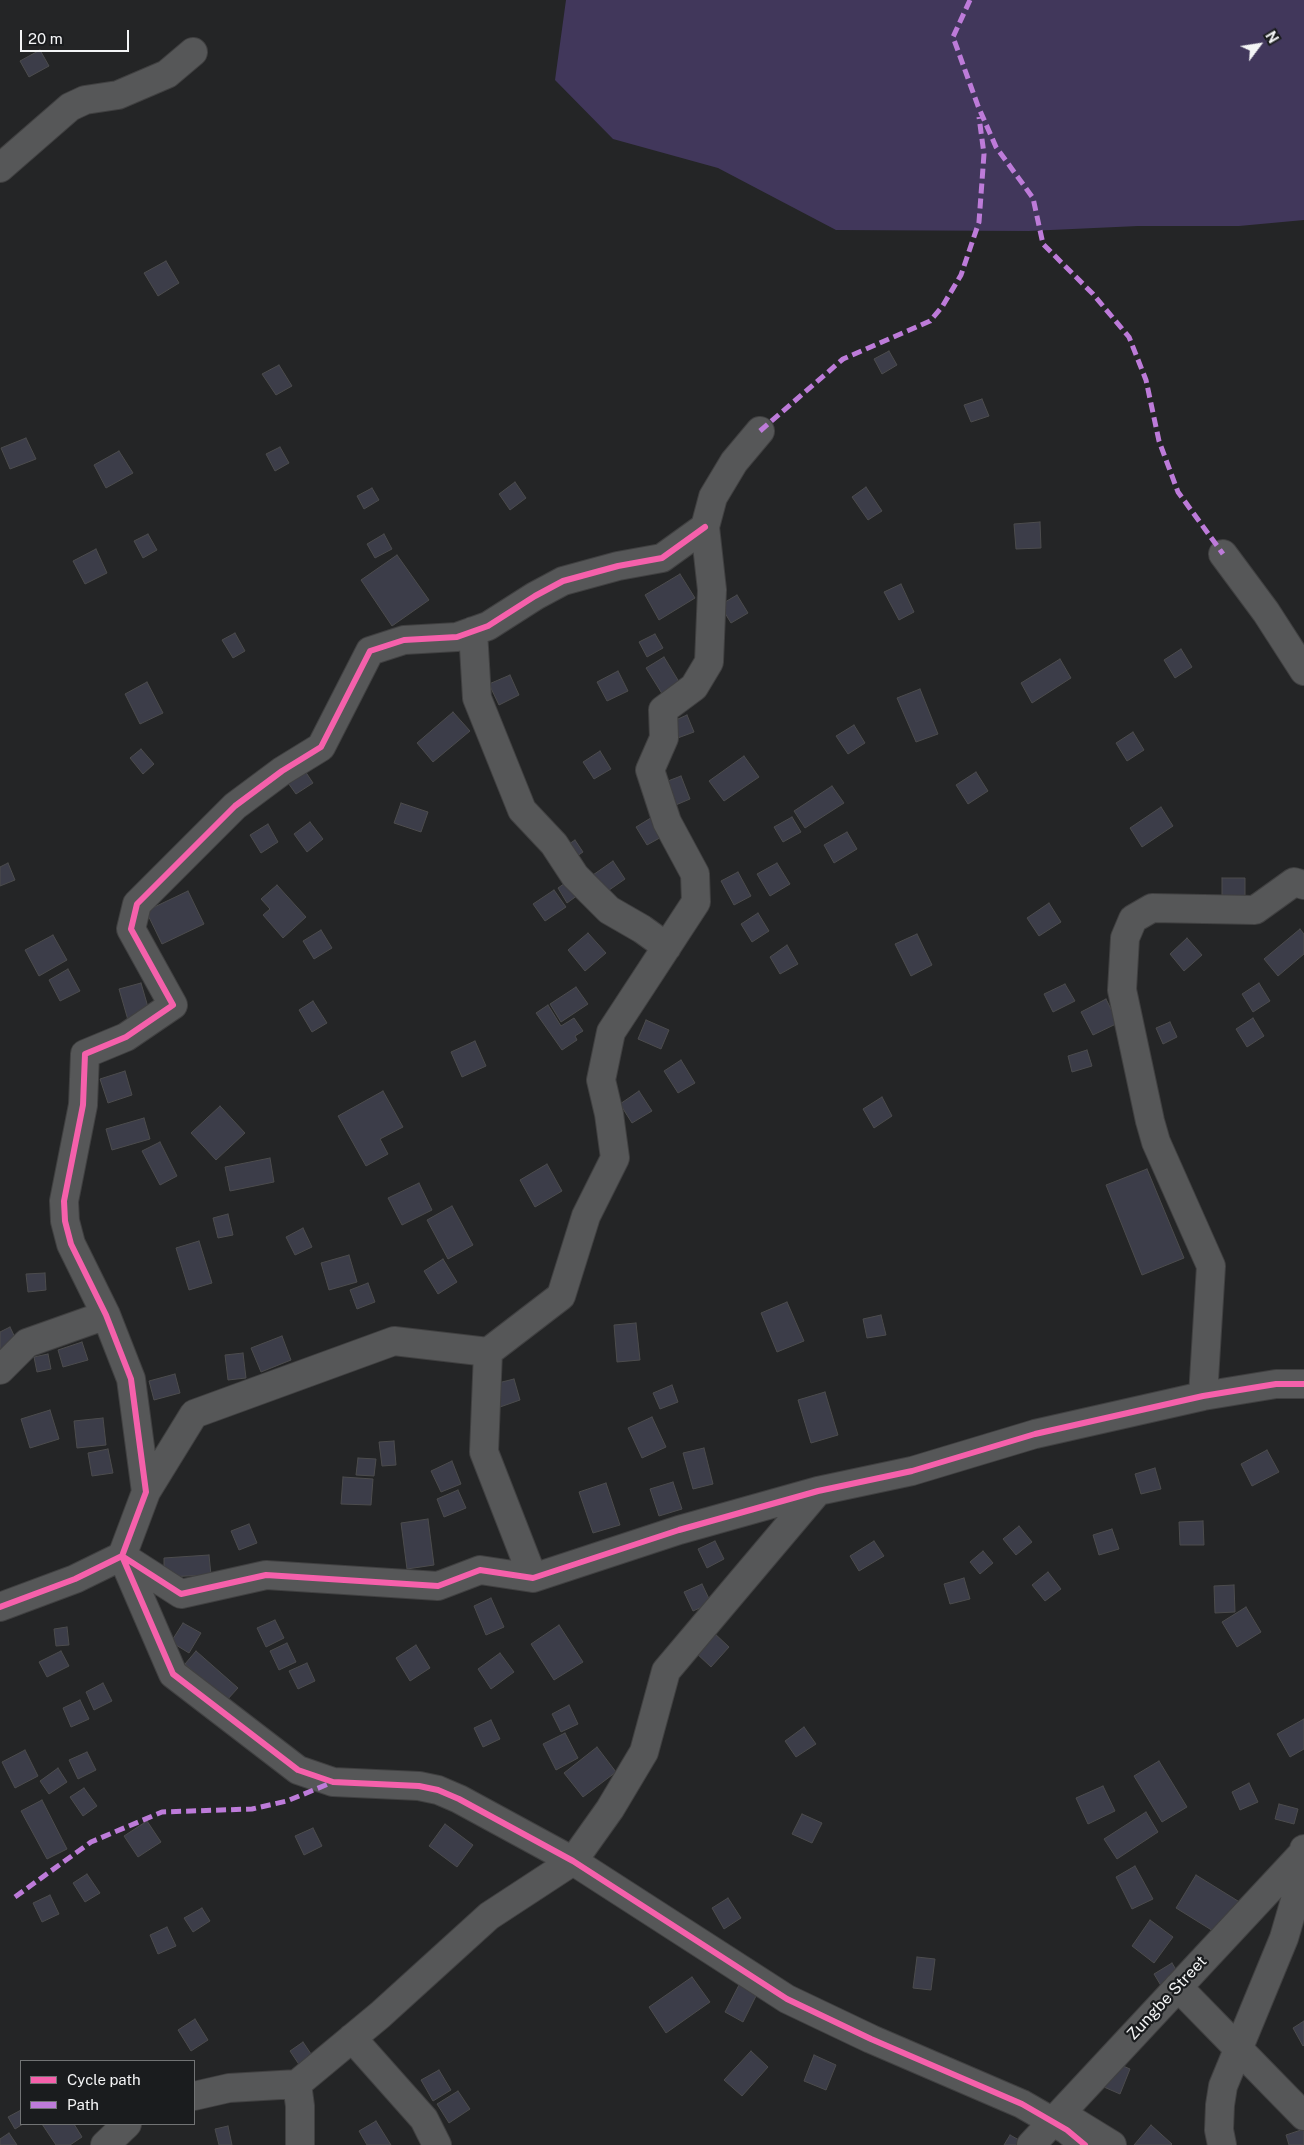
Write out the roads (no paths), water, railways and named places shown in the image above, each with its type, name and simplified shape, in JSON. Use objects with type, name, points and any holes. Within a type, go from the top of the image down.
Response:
[{"type":"street","points":[[0,168],[70,107],[85,100],[118,95],[167,74],[193,52]]},
{"type":"street","points":[[0,1607],[75,1579],[122,1556],[146,1492],[194,1414],[394,1341],[488,1352],[561,1296],[586,1216],[615,1158],[609,1114],[601,1080],[611,1032],[696,902],[695,874],[668,822],[650,770],[664,738],[663,710],[694,687],[709,662],[712,590],[705,527],[713,497],[734,462],[760,432]]},
{"type":"street","points":[[146,1492],[131,1379],[106,1315],[71,1244],[64,1221],[64,1201],[83,1105],[85,1054],[126,1037],[174,1005],[132,929],[137,904],[235,806],[282,771],[321,747],[370,651],[404,640],[457,638],[488,626],[534,596],[563,581],[618,566],[662,558],[705,527]]},
{"type":"street","points":[[1223,554],[1266,612],[1304,671]]},
{"type":"street","points":[[473,631],[476,698],[522,810],[554,844],[575,876],[609,910],[642,928],[667,947]]},
{"type":"street","points":[[1203,1396],[1211,1266],[1156,1142],[1150,1121],[1122,990],[1126,938],[1132,918],[1152,908],[1255,910],[1294,882],[1304,885]]},
{"type":"street","points":[[0,1370],[27,1342],[106,1315]]},
{"type":"street","points":[[488,1352],[484,1452],[532,1578]]},
{"type":"street","points":[[122,1556],[182,1594],[266,1575],[438,1586],[480,1570],[532,1578],[679,1530],[818,1491],[912,1471],[1035,1434],[1203,1396],[1276,1384],[1304,1384]]},
{"type":"street","points":[[195,2096],[229,2088],[297,2084],[352,2038],[489,1916],[573,1861],[610,1809],[644,1752],[666,1672],[818,1491]]},
{"type":"street","points":[[122,1556],[173,1674],[298,1770],[333,1782],[359,1785],[419,1786],[438,1790],[459,1799],[573,1861],[787,1999],[871,2039],[1022,2104],[1067,2130],[1085,2145]]},
{"type":"street","points":[[1222,2145],[1220,2114],[1223,2086],[1284,1938],[1298,1890],[1304,1850]]},
{"type":"street","name":"Zungbe Street","points":[[1031,2145],[1304,1850]]},
{"type":"street","points":[[1178,1987],[1304,2116]]},
{"type":"street","points":[[352,2038],[424,2119],[437,2145]]},
{"type":"street","points":[[297,2084],[300,2106],[300,2145]]},
{"type":"street","points":[[1061,2113],[1092,2145]]},
{"type":"street","points":[[1061,2113],[1112,2145]]},
{"type":"street","points":[[105,2145],[126,2125]]}]
